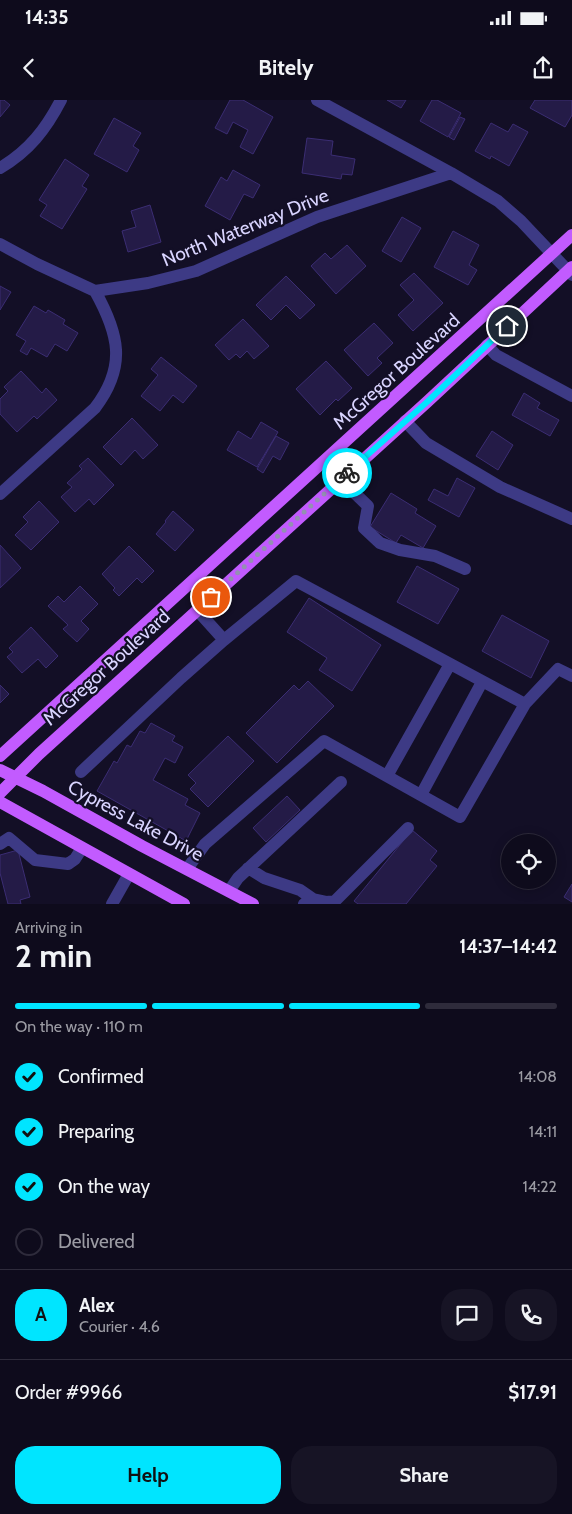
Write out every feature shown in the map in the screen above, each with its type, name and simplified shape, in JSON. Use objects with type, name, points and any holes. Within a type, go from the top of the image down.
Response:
[{"type":"main road","name":"McGregor Boulevard","points":[[0,756],[572,235]]},
{"type":"main road","name":"McGregor Boulevard","points":[[0,793],[340,479],[571,271]]},
{"type":"main road","name":"Cypress Lake Drive","points":[[0,770],[43,791],[142,846],[253,904]]},
{"type":"main road","points":[[0,802],[184,904]]},
{"type":"street","points":[[0,168],[17,158],[33,144],[52,119],[61,100]]},
{"type":"street","points":[[317,100],[451,173],[498,202],[521,221],[571,271]]},
{"type":"street","name":"North Waterway Drive","points":[[95,291],[148,284],[196,271],[317,218],[451,173]]},
{"type":"street","points":[[0,244],[37,264],[95,291],[108,314],[114,330],[117,347],[116,364],[105,395],[89,414],[0,494]]},
{"type":"street","points":[[487,345],[496,355],[572,396]]},
{"type":"street","points":[[405,421],[426,443],[500,486],[572,519]]},
{"type":"street","points":[[340,479],[368,506],[364,528],[380,543],[400,550],[435,556],[465,569]]},
{"type":"street","points":[[81,772],[180,678],[296,581],[525,704]]},
{"type":"street","points":[[197,610],[224,640]]},
{"type":"street","points":[[387,776],[450,664]]},
{"type":"street","points":[[187,869],[205,844],[324,741],[460,817],[525,704],[558,669],[572,676]]},
{"type":"street","points":[[421,795],[482,682]]},
{"type":"street","points":[[229,891],[248,868],[341,782]]},
{"type":"street","points":[[248,868],[264,878],[300,890],[308,901],[335,901],[408,828]]},
{"type":"street","points":[[0,844],[9,838],[35,860],[68,864],[75,859],[82,848]]},
{"type":"street","points":[[112,904],[129,874]]},
{"type":"building","points":[[0,100],[4,100],[10,105],[0,117]]},
{"type":"building","points":[[230,100],[243,100],[273,117],[253,154],[240,147],[248,130],[233,122],[227,134],[215,128]]},
{"type":"building","points":[[387,100],[406,100],[401,108]]},
{"type":"building","points":[[432,100],[437,100],[461,113],[448,137],[420,121]]},
{"type":"building","points":[[535,100],[572,100],[572,115],[565,127],[530,108]]},
{"type":"building","points":[[460,117],[465,119],[454,140],[449,137]]},
{"type":"building","points":[[114,118],[141,133],[133,146],[139,150],[127,172],[94,154]]},
{"type":"building","points":[[491,123],[508,132],[513,124],[528,132],[509,166],[491,156],[490,159],[475,151]]},
{"type":"building","points":[[307,138],[333,141],[331,155],[355,159],[352,175],[342,174],[341,179],[302,173]]},
{"type":"building","points":[[65,159],[89,175],[82,186],[87,189],[62,229],[40,216],[47,205],[39,200]]},
{"type":"building","points":[[233,170],[260,185],[253,198],[244,194],[230,220],[205,206],[221,177],[227,181]]},
{"type":"building","points":[[150,205],[161,242],[128,252],[122,231],[136,227],[131,211]]},
{"type":"building","points":[[402,217],[421,228],[401,262],[382,251]]},
{"type":"building","points":[[453,231],[479,245],[469,265],[477,270],[468,285],[434,267]]},
{"type":"building","points":[[347,245],[366,266],[336,294],[311,266],[325,253],[331,259]]},
{"type":"building","points":[[414,273],[443,303],[413,331],[398,315],[414,300],[400,285]]},
{"type":"building","points":[[286,276],[315,305],[300,319],[286,305],[271,320],[256,305]]},
{"type":"building","points":[[0,286],[11,292],[0,310]]},
{"type":"building","points":[[34,306],[46,313],[48,310],[65,320],[63,324],[78,333],[67,351],[55,344],[47,357],[31,348],[27,355],[20,351],[26,341],[16,335]]},
{"type":"building","points":[[243,319],[269,346],[254,359],[247,351],[240,358],[236,354],[229,360],[215,345]]},
{"type":"building","points":[[374,323],[393,343],[377,358],[382,363],[368,376],[344,350]]},
{"type":"building","points":[[161,357],[197,386],[183,403],[173,395],[160,411],[141,396],[158,375],[151,369]]},
{"type":"building","points":[[326,361],[352,388],[338,401],[336,399],[320,415],[296,389]]},
{"type":"building","points":[[21,371],[42,393],[46,388],[57,400],[37,419],[34,416],[17,432],[0,414],[0,399],[8,391],[4,387]]},
{"type":"building","points":[[524,393],[540,403],[537,408],[559,420],[550,436],[512,415]]},
{"type":"building","points":[[132,418],[158,445],[143,459],[135,450],[121,465],[103,447]]},
{"type":"building","points":[[261,422],[278,432],[257,467],[227,450],[238,431],[251,439]]},
{"type":"building","points":[[492,431],[513,445],[498,470],[476,456]]},
{"type":"building","points":[[276,436],[289,443],[280,460],[273,456],[263,473],[257,469]]},
{"type":"building","points":[[88,458],[114,485],[94,505],[89,499],[75,512],[61,497],[72,487],[67,483],[82,469],[79,466]]},
{"type":"building","points":[[457,478],[475,488],[459,517],[428,500],[434,489],[448,496]]},
{"type":"building","points":[[391,493],[417,509],[415,513],[436,526],[423,548],[401,535],[396,543],[370,527]]},
{"type":"building","points":[[39,501],[59,522],[31,550],[15,535],[28,522],[23,517]]},
{"type":"building","points":[[173,511],[194,530],[175,551],[156,534]]},
{"type":"building","points":[[0,545],[21,568],[0,588]]},
{"type":"building","points":[[129,546],[154,571],[142,583],[137,578],[119,596],[113,590],[115,588],[102,574]]},
{"type":"building","points":[[417,566],[459,589],[438,624],[397,602]]},
{"type":"building","points":[[80,586],[98,604],[81,621],[89,629],[77,642],[63,629],[68,625],[48,606],[58,596],[64,602]]},
{"type":"building","points":[[309,598],[381,645],[352,691],[319,670],[327,658],[287,632]]},
{"type":"building","points":[[502,615],[549,641],[531,678],[482,651]]},
{"type":"building","points":[[31,627],[58,656],[46,668],[38,659],[22,673],[7,657],[13,652],[9,648]]},
{"type":"building","points":[[308,681],[334,706],[277,763],[246,733],[294,685],[299,690]]},
{"type":"building","points":[[0,685],[9,694],[0,703]]},
{"type":"building","points":[[151,723],[175,736],[172,741],[183,747],[175,763],[165,758],[153,780],[188,799],[185,805],[200,813],[186,841],[97,791],[114,761],[117,763],[127,745],[131,747],[140,731],[145,733]]},
{"type":"building","points":[[228,736],[254,761],[208,807],[190,789],[196,783],[188,775]]},
{"type":"building","points":[[287,796],[300,810],[266,842],[253,828]]},
{"type":"building","points":[[412,830],[437,851],[430,860],[437,866],[406,904],[358,904],[354,901]]},
{"type":"building","points":[[18,850],[30,897],[20,900],[21,904],[8,904],[0,873],[0,855]]},
{"type":"building","points":[[572,884],[572,902],[564,897]]},
{"type":"way so far","points":[[211,597],[347,473]]},
{"type":"route","points":[[347,473],[427,402],[507,326]]}]
